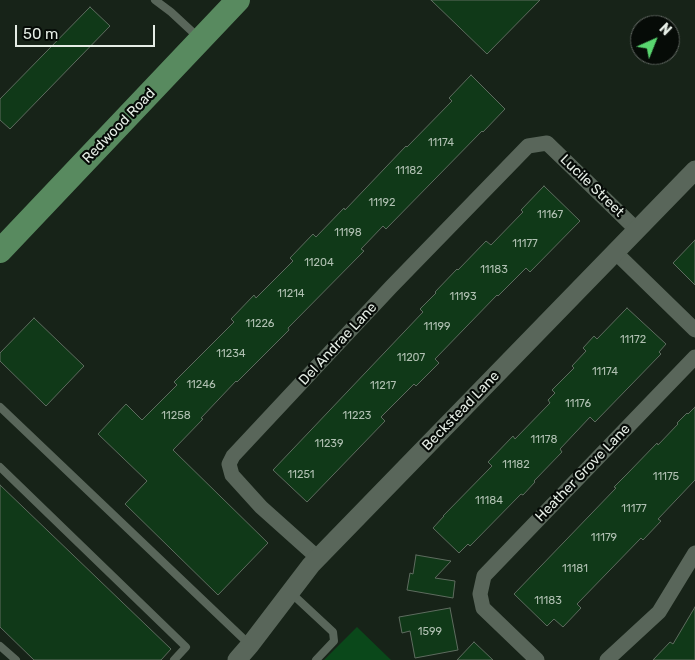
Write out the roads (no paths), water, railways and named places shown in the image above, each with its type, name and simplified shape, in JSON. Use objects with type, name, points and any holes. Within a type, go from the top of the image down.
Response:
[{"type":"main road","name":"Redwood Road","points":[[0,251],[238,0]]},
{"type":"street","name":"Lucile Street","points":[[547,143],[637,230]]},
{"type":"street","name":"Del Andrae Lane","points":[[318,558],[261,507],[232,475],[230,464],[233,456],[391,287],[528,146],[547,143]]},
{"type":"street","name":"Beckstead Lane","points":[[237,660],[318,558],[695,170]]},
{"type":"street","points":[[615,252],[695,330]]},
{"type":"street","name":"Heather Grove Lane","points":[[537,660],[483,608],[480,594],[484,576],[695,357]]},
{"type":"street","points":[[608,660],[659,612],[695,552]]},
{"type":"lane","points":[[155,0],[171,12],[200,40]]},
{"type":"lane","points":[[0,407],[250,645]]},
{"type":"lane","points":[[0,467],[186,647],[174,660]]},
{"type":"lane","points":[[290,592],[333,632],[334,641],[316,660]]},
{"type":"lane","points":[[0,646],[16,660]]}]
